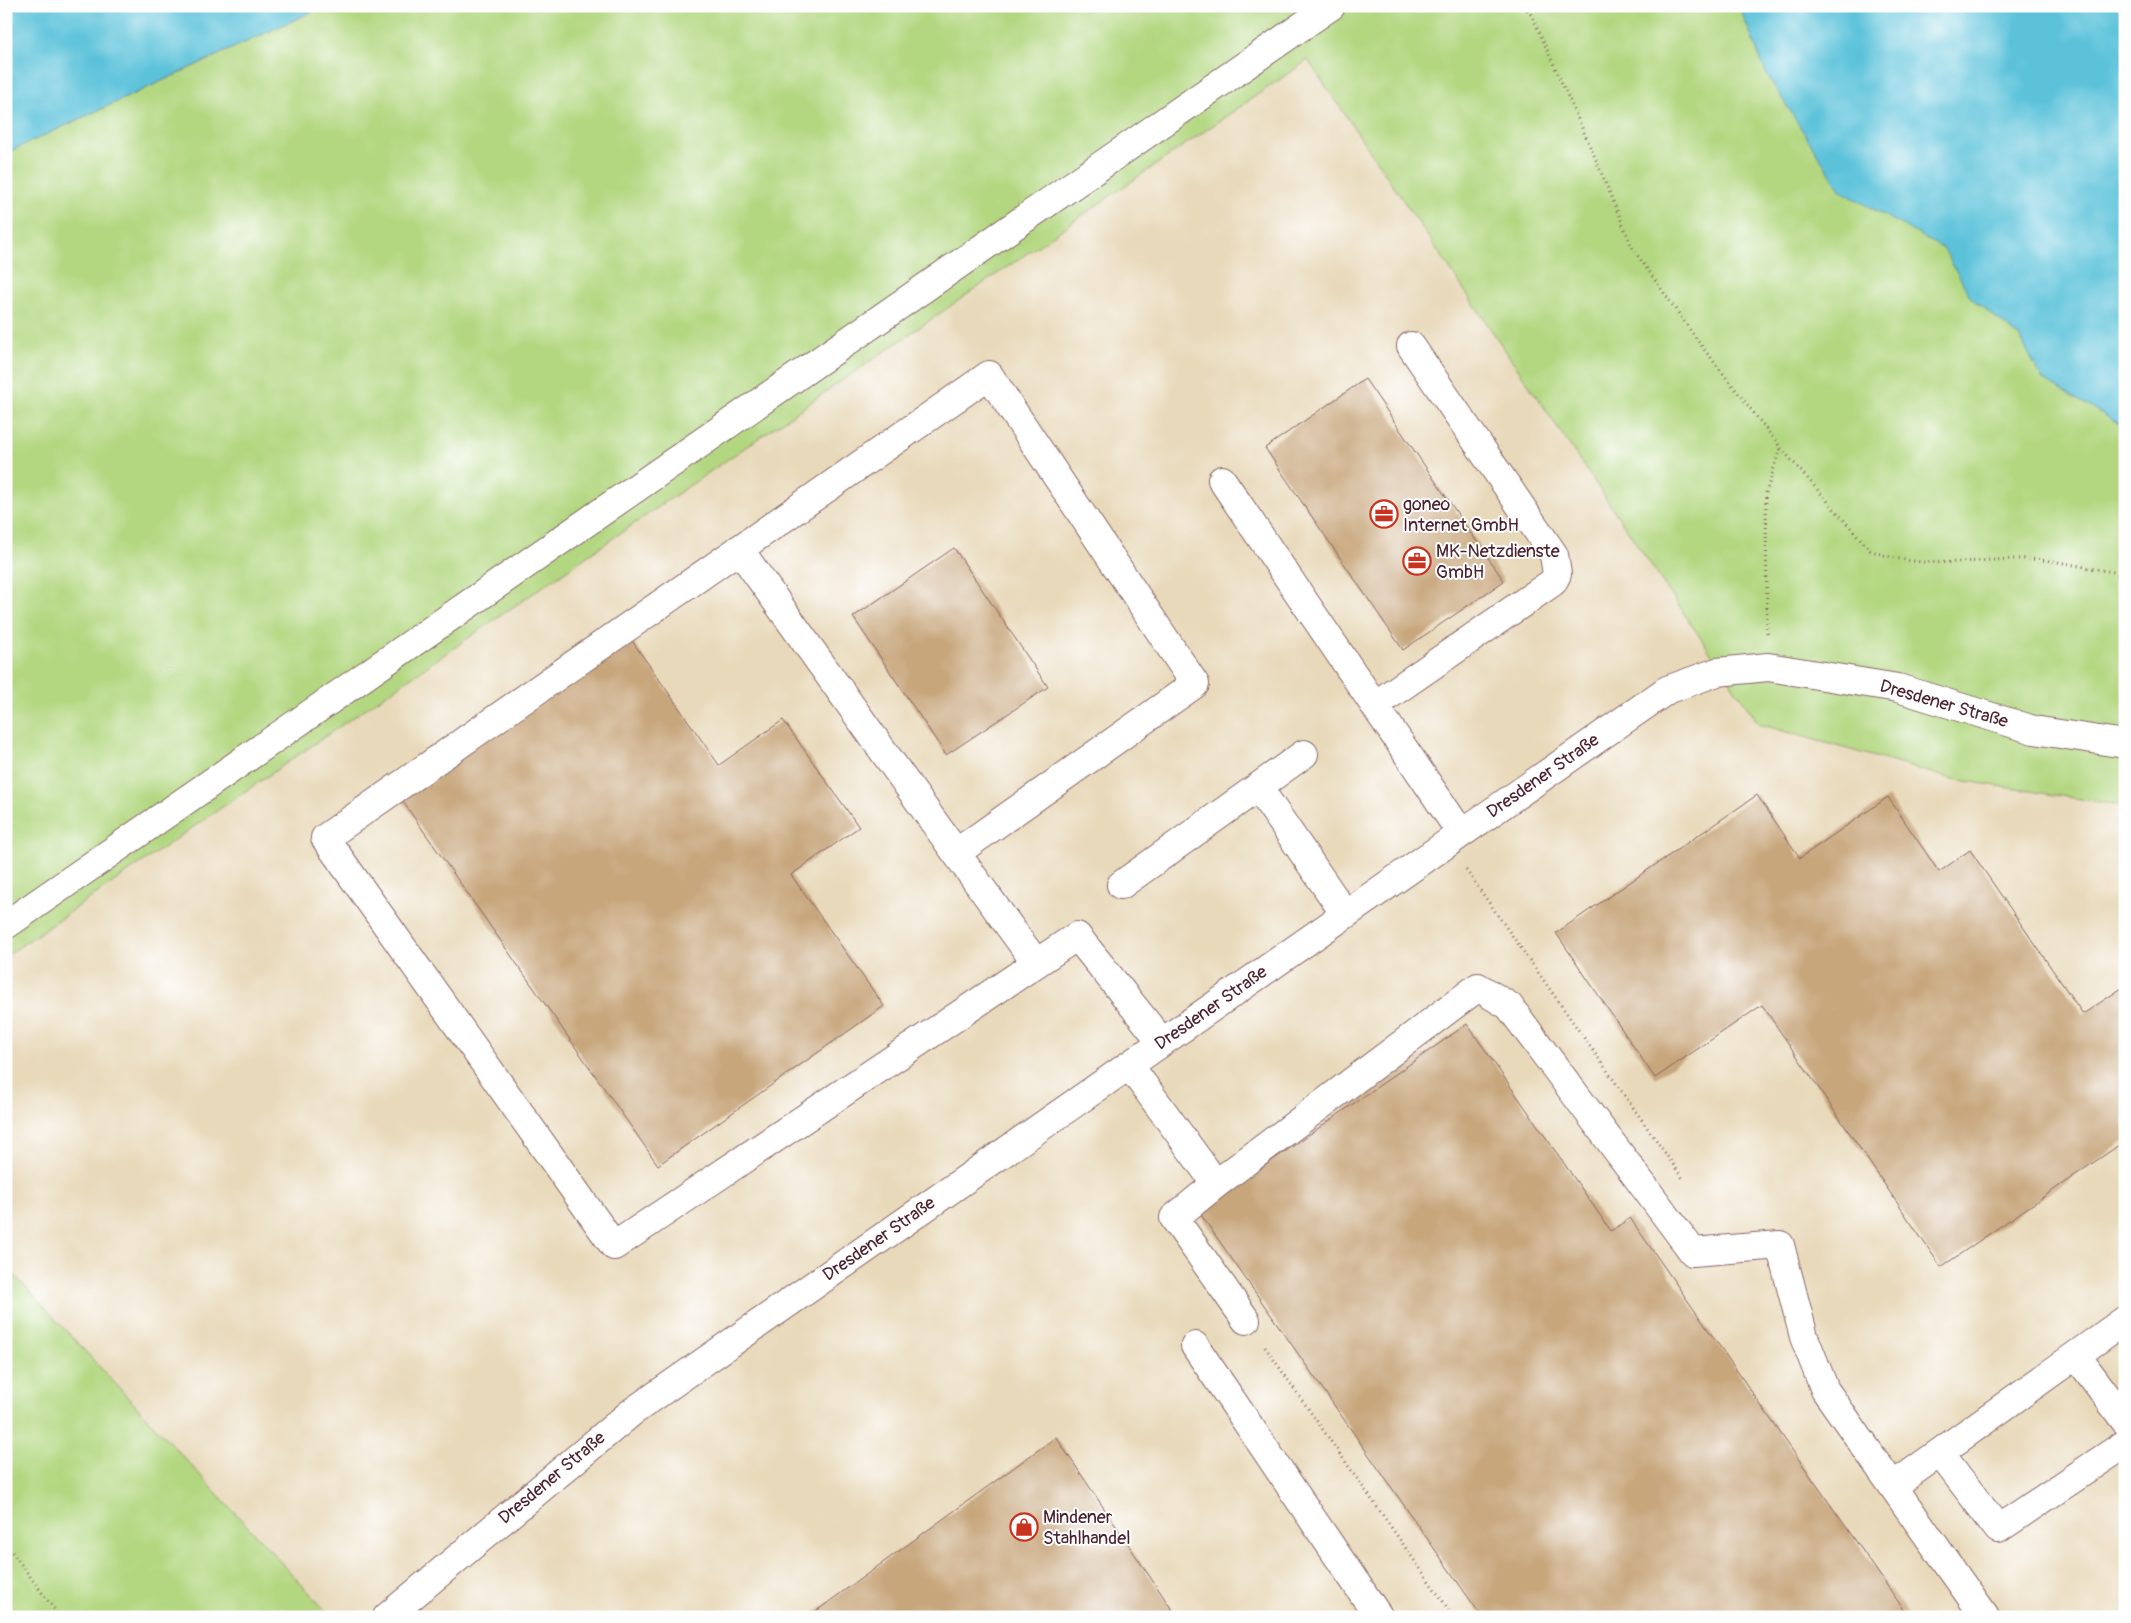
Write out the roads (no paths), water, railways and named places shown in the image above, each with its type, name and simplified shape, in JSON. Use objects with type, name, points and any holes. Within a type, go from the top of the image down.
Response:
[{"type":"street","points":[[6,925],[1331,6]]},
{"type":"street","points":[[1375,704],[1553,582],[1557,574],[1554,555],[1412,346]]},
{"type":"street","points":[[956,852],[1196,684],[989,375],[325,838],[614,1246],[1077,936],[1162,1042]]},
{"type":"street","points":[[1222,480],[1375,704],[1454,838]]},
{"type":"street","points":[[739,549],[1036,964]]},
{"type":"street","name":"Dresdener Straße","points":[[387,1617],[632,1412],[1667,690],[1717,672],[1768,667],[1898,688],[2034,730],[2125,744]]},
{"type":"street","points":[[1121,885],[1304,754]]},
{"type":"street","points":[[1258,787],[1345,914]]},
{"type":"street","points":[[1246,1320],[1174,1218],[1216,1184],[1478,987],[1509,1006],[1692,1252],[1780,1245],[1804,1337],[1825,1390],[1985,1617]]},
{"type":"street","points":[[1129,1065],[1216,1184]]},
{"type":"street","points":[[1893,1486],[2125,1320]]},
{"type":"street","points":[[1195,1346],[1379,1617]]},
{"type":"street","points":[[2076,1355],[2125,1421]]},
{"type":"street","points":[[1940,1453],[1998,1528],[2125,1444]]},
{"type":"water","points":[[6,6],[324,6],[6,153]]},
{"type":"water","points":[[1739,6],[2125,6],[2125,427],[2043,380],[2019,336],[1971,298],[1944,249],[1841,191],[1766,73]]},
{"type":"place","name":"goneo Internet GmbH","points":[[1384,514]]},
{"type":"place","name":"MK-Netzdienste GmbH","points":[[1417,561]]},
{"type":"place","name":"Mindener Stahlhandel","points":[[1024,1527]]}]
